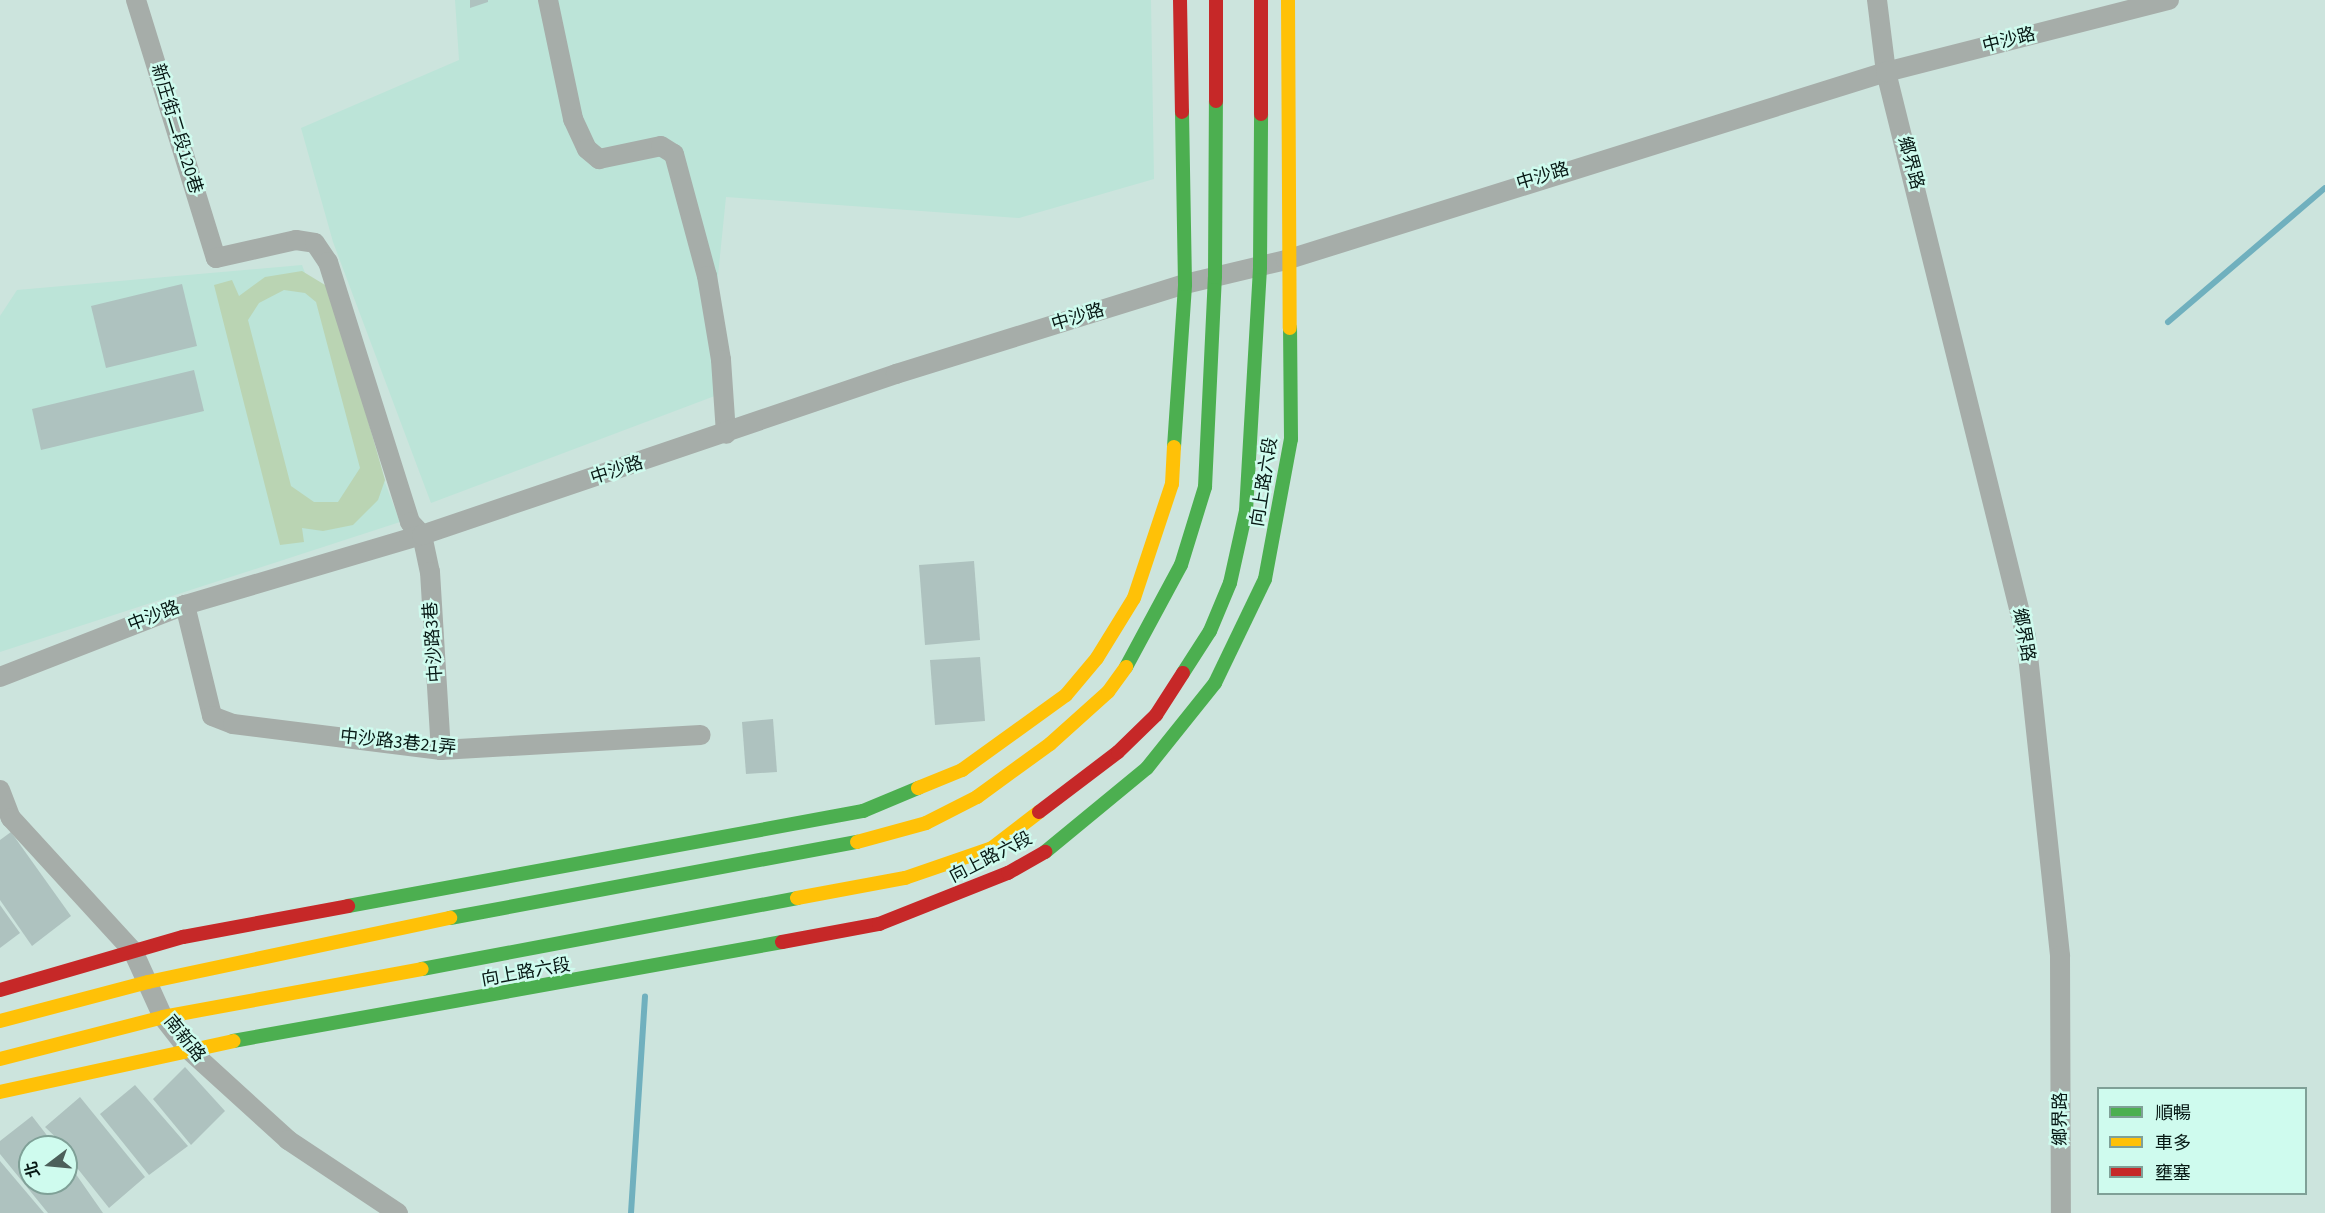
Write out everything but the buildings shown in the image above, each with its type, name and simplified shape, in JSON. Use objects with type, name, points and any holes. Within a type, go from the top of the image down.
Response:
[{"type":"main road","points":[[0,990],[133,951],[464,882],[798,827],[862,811],[962,770],[1066,695],[1097,658],[1134,597],[1172,484],[1185,284],[1180,0]]},
{"type":"main road","points":[[0,1021],[148,982],[638,880],[881,838],[926,824],[977,797],[1101,699],[1161,610],[1205,487],[1215,277],[1216,0]]},
{"type":"main road","name":"向上路六段","points":[[0,1059],[163,1017],[803,901],[905,878],[992,848],[1118,752],[1156,715],[1210,631],[1230,583],[1246,511],[1260,267],[1261,0]]},
{"type":"main road","name":"向上路六段","points":[[0,1092],[187,1048],[362,1021],[879,924],[974,891],[1050,849],[1147,768],[1184,725],[1215,683],[1265,579],[1291,439],[1286,260],[1288,0]]},
{"type":"street","name":"新庄街二段120巷","points":[[136,0],[216,258],[296,240],[315,243],[328,262],[410,522],[422,535]]},
{"type":"street","points":[[548,0],[573,118],[587,149],[600,159],[661,146],[674,154],[707,276],[722,360],[726,434]]},
{"type":"street","name":"鄉界路","points":[[1877,0],[1886,72],[2026,637],[2060,956],[2061,1213]]},
{"type":"street","name":"中沙路","points":[[0,677],[185,605],[422,535],[726,434],[896,374],[1185,284],[1286,260],[1886,72],[2169,0]]},
{"type":"street","name":"中沙路3巷","points":[[422,535],[430,572],[441,750]]},
{"type":"street","name":"中沙路3巷21弄","points":[[185,605],[212,716],[233,724],[441,750],[701,735]]},
{"type":"street","name":"南新路","points":[[0,790],[11,819],[133,951],[163,1017],[187,1048],[262,1119],[398,1213]]},
{"type":"shaded area","points":[[455,0],[1151,0],[1154,179],[1019,218],[726,197],[716,295],[720,394],[431,503],[333,242],[301,128],[459,60]]},
{"type":"shaded area","points":[[302,265],[400,522],[0,652],[0,316],[17,290]]},
{"type":"shaded area","points":[[302,271],[330,288],[385,480],[378,500],[353,525],[323,531],[302,528],[304,542],[280,545],[214,285],[232,280],[239,296],[265,277]],"holes":[[[284,290],[305,293],[316,302],[360,468],[338,502],[314,502],[291,486],[248,320],[259,303]]]},
{"type":"waterway","points":[[2168,322],[2325,188]]},
{"type":"waterway","points":[[631,1213],[645,996]]},
{"type":"traffic: fast","points":[[1126,667],[1181,565],[1205,487],[1215,277],[1216,101]]},
{"type":"traffic: fast","points":[[1174,447],[1185,284],[1182,112]]},
{"type":"traffic: fast","points":[[1183,673],[1210,631],[1230,583],[1246,511],[1260,267],[1261,114]]},
{"type":"traffic: fast","points":[[1045,852],[1147,768],[1215,683],[1265,579],[1291,439],[1290,328]]},
{"type":"traffic: fast","points":[[348,906],[863,811],[918,788]]},
{"type":"traffic: fast","points":[[450,918],[857,842]]},
{"type":"traffic: fast","points":[[422,969],[797,898]]},
{"type":"traffic: fast","points":[[233,1041],[782,942]]},
{"type":"traffic: slow","points":[[1288,0],[1290,328]]},
{"type":"traffic: slow","points":[[918,788],[962,770],[1066,695],[1097,658],[1134,598],[1172,484],[1174,447]]},
{"type":"traffic: slow","points":[[857,842],[926,823],[977,797],[1050,744],[1108,692],[1126,667]]},
{"type":"traffic: slow","points":[[797,898],[905,878],[992,848],[1039,812]]},
{"type":"traffic: slow","points":[[0,1021],[148,982],[450,918]]},
{"type":"traffic: slow","points":[[0,1059],[163,1017],[422,969]]},
{"type":"traffic: slow","points":[[0,1092],[233,1041]]},
{"type":"traffic: jam","points":[[1180,0],[1182,112]]},
{"type":"traffic: jam","points":[[1216,0],[1216,101]]},
{"type":"traffic: jam","points":[[1261,0],[1261,114]]},
{"type":"traffic: jam","points":[[1039,812],[1118,752],[1156,715],[1183,673]]},
{"type":"traffic: jam","points":[[782,942],[879,924],[1008,873],[1045,852]]},
{"type":"traffic: jam","points":[[0,990],[183,937],[348,906]]}]
